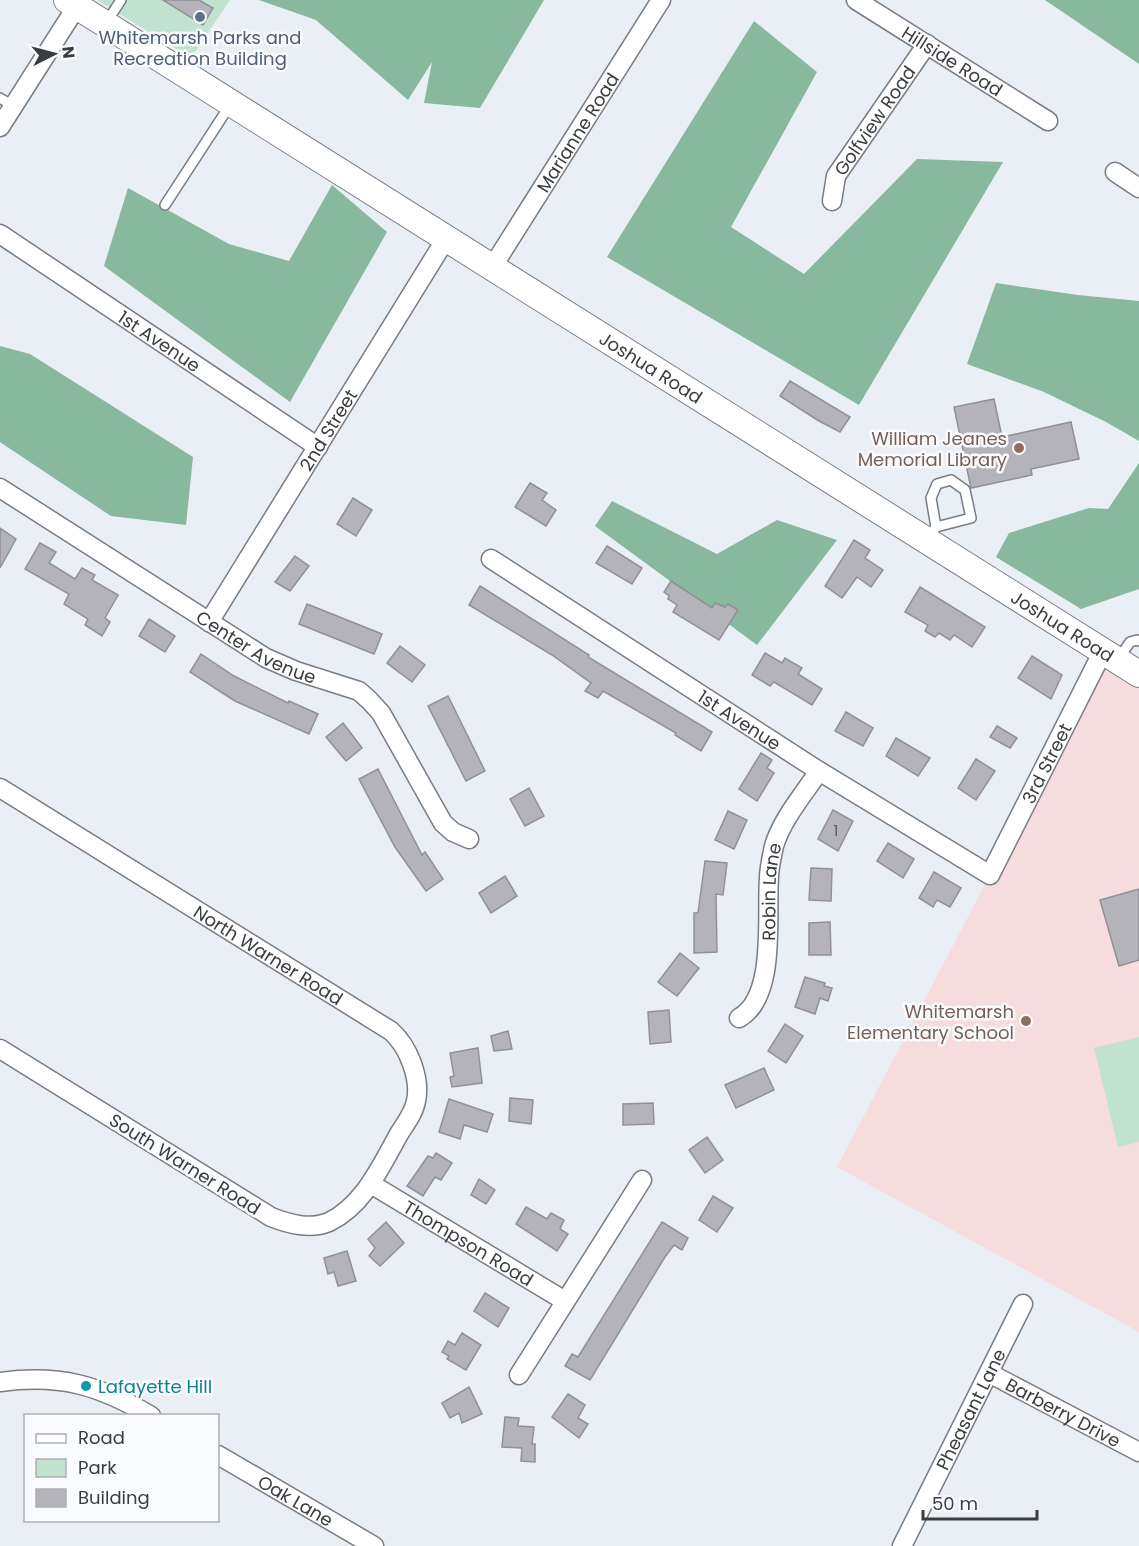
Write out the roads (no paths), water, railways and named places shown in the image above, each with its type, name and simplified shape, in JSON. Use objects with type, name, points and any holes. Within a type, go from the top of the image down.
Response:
[{"type":"main road","name":"Joshua Road","points":[[72,3],[493,266],[932,533],[1120,662]]},
{"type":"street","name":"Marianne Road","points":[[493,266],[661,0]]},
{"type":"street","name":"Hillside Road","points":[[856,0],[1048,121]]},
{"type":"street","points":[[0,127],[6,102],[72,3]]},
{"type":"street","name":"Golfview Road","points":[[832,201],[836,176],[927,44]]},
{"type":"street","points":[[1115,172],[1139,188]]},
{"type":"street","name":"1st Avenue","points":[[0,234],[318,447]]},
{"type":"street","name":"2nd Street","points":[[209,622],[447,237]]},
{"type":"street","name":"Center Avenue","points":[[0,488],[280,665],[359,691],[381,713],[443,822],[453,832],[469,839]]},
{"type":"street","name":"1st Avenue","points":[[491,559],[819,771],[990,875]]},
{"type":"street","name":"3rd Street","points":[[990,875],[1120,662]]},
{"type":"street","name":"Robin Lane","points":[[740,1018],[748,1013],[754,1004],[763,975],[769,935],[768,879],[774,846],[780,831],[819,771]]},
{"type":"street","name":"North Warner Road","points":[[0,788],[376,1021],[398,1037],[414,1072],[416,1104],[371,1184]]},
{"type":"street","name":"South Warner Road","points":[[0,1049],[271,1217],[284,1222],[298,1226],[327,1223],[342,1214],[371,1184]]},
{"type":"street","points":[[519,1375],[642,1180]]},
{"type":"street","name":"Thompson Road","points":[[371,1184],[565,1301]]},
{"type":"street","name":"Pheasant Lane","points":[[902,1546],[1023,1304]]},
{"type":"street","name":"Barberry Drive","points":[[988,1373],[1139,1452]]},
{"type":"street","points":[[0,1382],[32,1379],[78,1383],[106,1392],[147,1414]]},
{"type":"street","name":"Oak Lane","points":[[219,1456],[374,1546]]},
{"type":"lane","points":[[106,23],[121,0]]},
{"type":"lane","points":[[165,205],[231,103]]},
{"type":"lane","points":[[951,480],[965,490],[971,518],[932,533],[931,498],[937,484],[951,480]]},
{"type":"lane","points":[[1120,662],[1130,642],[1139,641]]},
{"type":"place","name":"Whitemarsh Parks and Recreation Building","points":[[200,17]]},
{"type":"place","name":"William Jeanes Memorial Library","points":[[1019,448]]},
{"type":"place","name":"Whitemarsh Elementary School","points":[[1026,1021]]},
{"type":"place","name":"Lafayette Hill","points":[[86,1386]]}]
